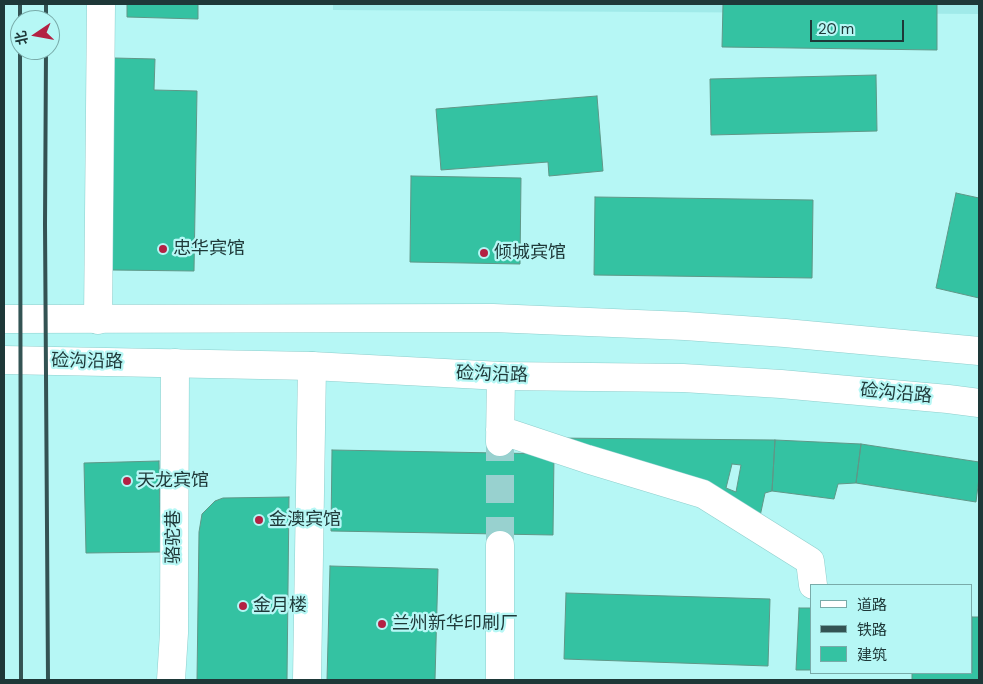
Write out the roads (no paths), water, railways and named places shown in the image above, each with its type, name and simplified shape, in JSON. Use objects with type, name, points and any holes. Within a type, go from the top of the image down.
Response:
[{"type":"main road","points":[[98,320],[101,4]]},
{"type":"main road","points":[[4,319],[493,318],[776,332],[953,347],[979,351]]},
{"type":"main road","name":"硷沟沿路","points":[[4,360],[312,366],[501,376],[683,378],[782,384],[979,403]]},
{"type":"main road","name":"骆驼巷","points":[[171,680],[174,633],[175,364]]},
{"type":"main road","points":[[307,680],[312,366]]},
{"type":"main road","points":[[501,376],[500,436],[587,459],[703,494],[810,561],[813,584]]},
{"type":"main road","points":[[500,545],[500,680]]},
{"type":"tunnel","points":[[500,442],[500,545]]},
{"type":"railway","points":[[20,4],[20,10]]},
{"type":"railway","points":[[46,4],[46,10]]},
{"type":"railway","points":[[20,60],[21,680]]},
{"type":"railway","points":[[46,60],[48,680]]},
{"type":"place","name":"忠华宾馆","points":[[163,249]]},
{"type":"place","name":"倾城宾馆","points":[[484,253]]},
{"type":"place","name":"天龙宾馆","points":[[127,481]]},
{"type":"place","name":"金澳宾馆","points":[[259,520]]},
{"type":"place","name":"金月楼","points":[[243,606]]},
{"type":"place","name":"兰州新华印刷厂","points":[[382,624]]}]
